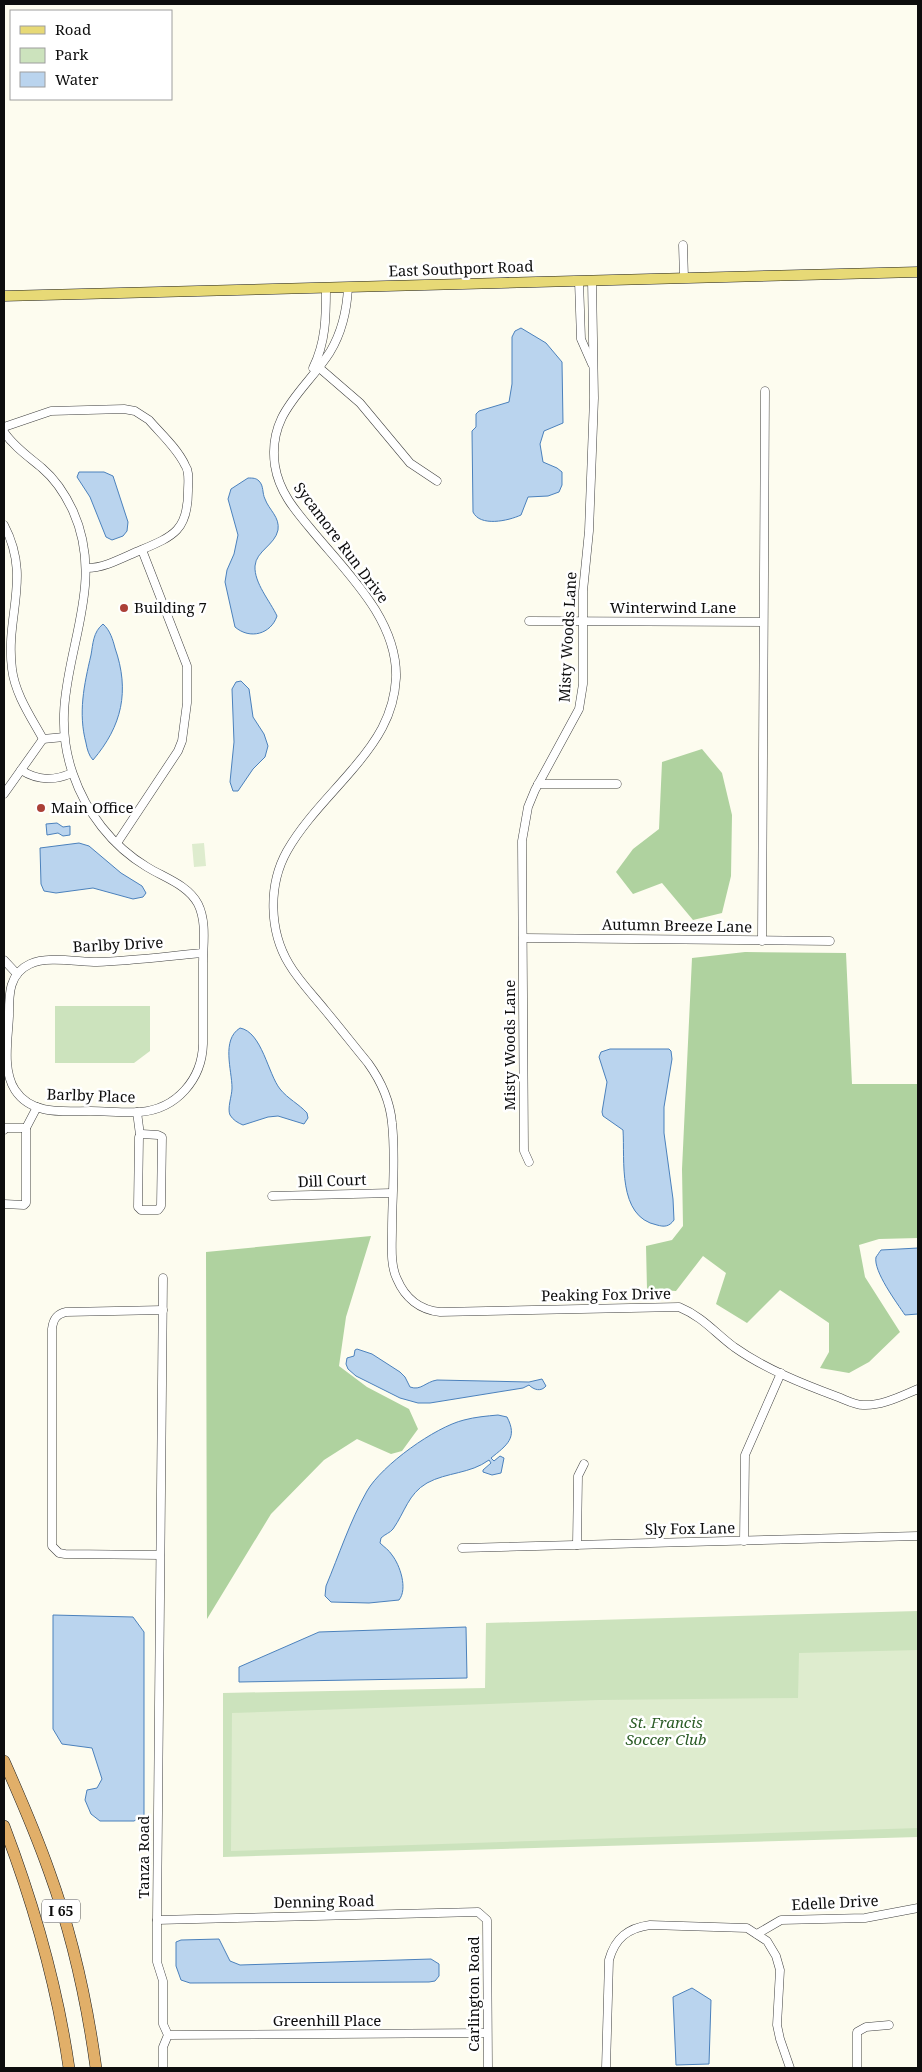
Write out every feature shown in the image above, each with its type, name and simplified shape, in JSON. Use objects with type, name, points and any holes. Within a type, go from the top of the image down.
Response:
[{"type":"highway","name":"I 65","points":[[4,1761],[26,1812],[55,1890],[82,1992],[96,2068]]},
{"type":"highway","name":"I 65","points":[[4,1826],[24,1879],[43,1942],[56,1996],[69,2068]]},
{"type":"main road","name":"East Southport Road","points":[[4,296],[918,272]]},
{"type":"street","points":[[684,245],[684,278]]},
{"type":"street","name":"Misty Woods Lane","points":[[529,1162],[524,1151],[522,841],[528,807],[538,784],[579,709],[582,684],[583,591],[589,531],[593,366],[592,280]]},
{"type":"street","points":[[579,281],[581,339],[593,366]]},
{"type":"street","name":"Sycamore Run Drive","points":[[348,287],[347,307],[340,330],[331,350],[287,406],[278,426],[274,456],[278,478],[284,494],[379,615],[392,647],[396,667],[395,686],[391,709],[377,739],[297,836],[285,855],[275,890],[275,921],[280,945],[293,970],[368,1063],[383,1088],[392,1124],[392,1252]]},
{"type":"street","name":"Sycamore Run Drive","points":[[317,366],[325,331],[326,288]]},
{"type":"street","points":[[317,366],[360,403],[410,463],[437,481]]},
{"type":"street","points":[[762,941],[765,391]]},
{"type":"street","points":[[4,427],[51,411],[124,409],[140,413],[151,421],[184,462],[188,474],[188,511],[182,525],[168,538],[142,550],[100,567],[87,568]]},
{"type":"street","points":[[4,432],[17,448],[42,468],[62,492],[80,530],[87,568],[85,594],[65,688],[63,711],[64,737],[72,773],[87,805],[100,825],[117,843],[136,860],[180,885],[191,894],[202,916],[203,953]]},
{"type":"street","points":[[4,525],[14,548],[18,568],[11,647],[13,672],[20,696],[43,739]]},
{"type":"street","points":[[117,843],[178,750],[182,741],[187,703],[187,663],[142,550]]},
{"type":"street","name":"Winterwind Lane","points":[[529,621],[763,622]]},
{"type":"street","points":[[4,794],[43,739],[64,737]]},
{"type":"street","points":[[21,770],[38,779],[62,777],[72,773]]},
{"type":"street","points":[[538,784],[617,784]]},
{"type":"street","name":"Autumn Breeze Lane","points":[[523,938],[830,941]]},
{"type":"street","name":"Barlby Drive","points":[[17,974],[22,968],[41,960],[100,962],[203,953]]},
{"type":"street","name":"Barlby Place","points":[[17,974],[9,992],[7,1066],[10,1081],[15,1090],[23,1099],[47,1110],[137,1112],[170,1103],[182,1094],[196,1074],[202,1056],[203,953]]},
{"type":"street","points":[[4,960],[17,974]]},
{"type":"street","points":[[4,1204],[24,1205],[26,1203],[26,1128],[37,1107]]},
{"type":"street","points":[[137,1112],[140,1135],[138,1208],[141,1210],[158,1210],[161,1206],[161,1136],[158,1134],[140,1135]]},
{"type":"street","points":[[4,1130],[5,1128],[26,1128]]},
{"type":"street","name":"Dill Court","points":[[272,1196],[392,1193]]},
{"type":"street","name":"Peaking Fox Drive","points":[[392,1252],[396,1277],[403,1291],[410,1299],[427,1311],[679,1307],[695,1313],[732,1346],[752,1359],[818,1390],[862,1405],[878,1404],[918,1389]]},
{"type":"street","name":"Tanza Road","points":[[163,1278],[158,1920],[158,1962],[163,1981],[163,2024],[168,2036],[163,2047],[163,2068]]},
{"type":"street","points":[[160,1555],[65,1554],[59,1553],[52,1546],[52,1323],[60,1313],[163,1310]]},
{"type":"street","points":[[744,1541],[745,1455],[782,1373]]},
{"type":"street","points":[[577,1545],[578,1476],[584,1464]]},
{"type":"street","name":"Sly Fox Lane","points":[[462,1548],[918,1536]]},
{"type":"street","name":"Edelle Drive","points":[[756,1934],[781,1920],[865,1918],[918,1908]]},
{"type":"street","name":"Denning Road","points":[[158,1920],[478,1912],[487,1920]]},
{"type":"street","name":"Carlington Road","points":[[487,1920],[488,2068]]},
{"type":"street","points":[[606,2068],[609,1960],[613,1946],[636,1927],[650,1925],[747,1928],[767,1941],[776,1956],[780,1970],[777,2025],[790,2068]]},
{"type":"street","points":[[857,2068],[857,2032],[866,2027],[890,2025]]},
{"type":"street","name":"Greenhill Place","points":[[168,2036],[487,2033]]},
{"type":"green space","points":[[702,749],[722,773],[732,815],[731,876],[722,913],[693,920],[662,883],[633,894],[616,872],[633,849],[659,829],[662,762]]},
{"type":"green space","points":[[204,843],[206,866],[194,867],[192,844]]},
{"type":"green space","points":[[745,952],[846,953],[852,1084],[918,1084],[918,1238],[879,1239],[859,1245],[865,1277],[900,1332],[869,1362],[849,1373],[820,1368],[829,1352],[829,1323],[780,1290],[747,1323],[716,1304],[726,1273],[703,1256],[676,1291],[647,1289],[646,1246],[672,1240],[683,1226],[682,1169],[692,958]]},
{"type":"green space","points":[[55,1006],[150,1006],[150,1051],[134,1063],[55,1063]]},
{"type":"green space","points":[[371,1236],[346,1317],[339,1366],[367,1387],[409,1409],[418,1429],[402,1451],[391,1454],[357,1439],[324,1460],[271,1514],[207,1619],[206,1252]]},
{"type":"green space","name":"St. Francis Soccer Club","points":[[918,1611],[918,1837],[223,1857],[223,1693],[485,1688],[486,1623]]},
{"type":"green space","name":"St. Francis Soccer Club","points":[[918,1650],[918,1828],[231,1851],[232,1713],[599,1700],[798,1698],[799,1653]]},
{"type":"water","points":[[521,328],[546,343],[562,362],[563,423],[544,431],[540,444],[543,462],[562,472],[562,485],[559,492],[548,496],[528,497],[521,515],[502,521],[482,520],[473,512],[472,431],[476,427],[476,414],[479,411],[509,402],[512,384],[512,337],[515,331]]},
{"type":"water","points":[[79,472],[104,472],[113,476],[128,522],[127,531],[123,536],[112,540],[106,537],[90,497],[77,477]]},
{"type":"water","points":[[248,478],[256,479],[261,483],[265,499],[276,517],[278,525],[276,535],[259,556],[255,566],[257,579],[277,616],[265,631],[253,634],[241,631],[235,627],[225,582],[238,535],[228,499],[231,489]]},
{"type":"water","points":[[103,624],[111,635],[120,664],[122,693],[117,721],[103,747],[93,760],[88,750],[84,732],[82,710],[94,638]]},
{"type":"water","points":[[241,681],[249,689],[253,717],[264,734],[268,746],[265,757],[253,769],[238,791],[233,791],[230,782],[234,742],[232,689],[236,682]]},
{"type":"water","points":[[57,823],[63,827],[70,826],[70,835],[63,836],[58,833],[47,835],[46,824]]},
{"type":"water","points":[[79,843],[89,846],[121,873],[142,886],[146,893],[143,897],[133,899],[93,888],[56,893],[44,891],[41,884],[40,848]]},
{"type":"water","points":[[240,1028],[248,1031],[254,1037],[280,1089],[307,1113],[308,1118],[304,1124],[278,1116],[268,1117],[243,1125],[230,1115],[232,1088],[229,1048],[234,1033]]},
{"type":"water","points":[[610,1049],[669,1049],[671,1051],[672,1059],[664,1107],[664,1133],[674,1220],[666,1226],[644,1220],[635,1211],[629,1199],[624,1171],[623,1130],[603,1116],[602,1112],[607,1082],[599,1057],[601,1052]]},
{"type":"water","points":[[918,1248],[918,1314],[905,1315],[878,1270],[876,1257],[881,1250]]},
{"type":"water","points":[[357,1349],[372,1354],[400,1372],[410,1387],[414,1388],[437,1380],[529,1382],[542,1379],[546,1386],[538,1390],[529,1385],[523,1388],[430,1403],[418,1403],[400,1398],[356,1376],[348,1369],[346,1364],[347,1358],[354,1356]]},
{"type":"water","points":[[498,1415],[507,1417],[511,1430],[511,1436],[506,1445],[491,1458],[494,1461],[500,1456],[504,1458],[501,1473],[492,1475],[483,1472],[491,1463],[489,1460],[466,1471],[427,1483],[415,1492],[393,1529],[381,1538],[380,1543],[395,1559],[402,1577],[403,1590],[399,1600],[369,1603],[331,1602],[325,1596],[326,1586],[355,1514],[374,1481],[410,1448],[439,1430],[464,1420]]},
{"type":"water","points":[[53,1615],[133,1617],[144,1632],[144,1815],[134,1821],[100,1821],[91,1814],[85,1800],[87,1790],[97,1788],[102,1779],[92,1748],[62,1744],[53,1729]]},
{"type":"water","points":[[466,1627],[467,1678],[239,1682],[239,1667],[319,1632]]},
{"type":"water","points":[[219,1939],[230,1961],[240,1965],[431,1959],[439,1964],[439,1976],[435,1981],[429,1982],[190,1983],[181,1980],[176,1966],[176,1942],[181,1940]]},
{"type":"water","points":[[692,1988],[711,2000],[709,2064],[676,2065],[673,1997]]},
{"type":"place","name":"Building 7","points":[[124,608]]},
{"type":"place","name":"Main Office","points":[[41,808]]}]
